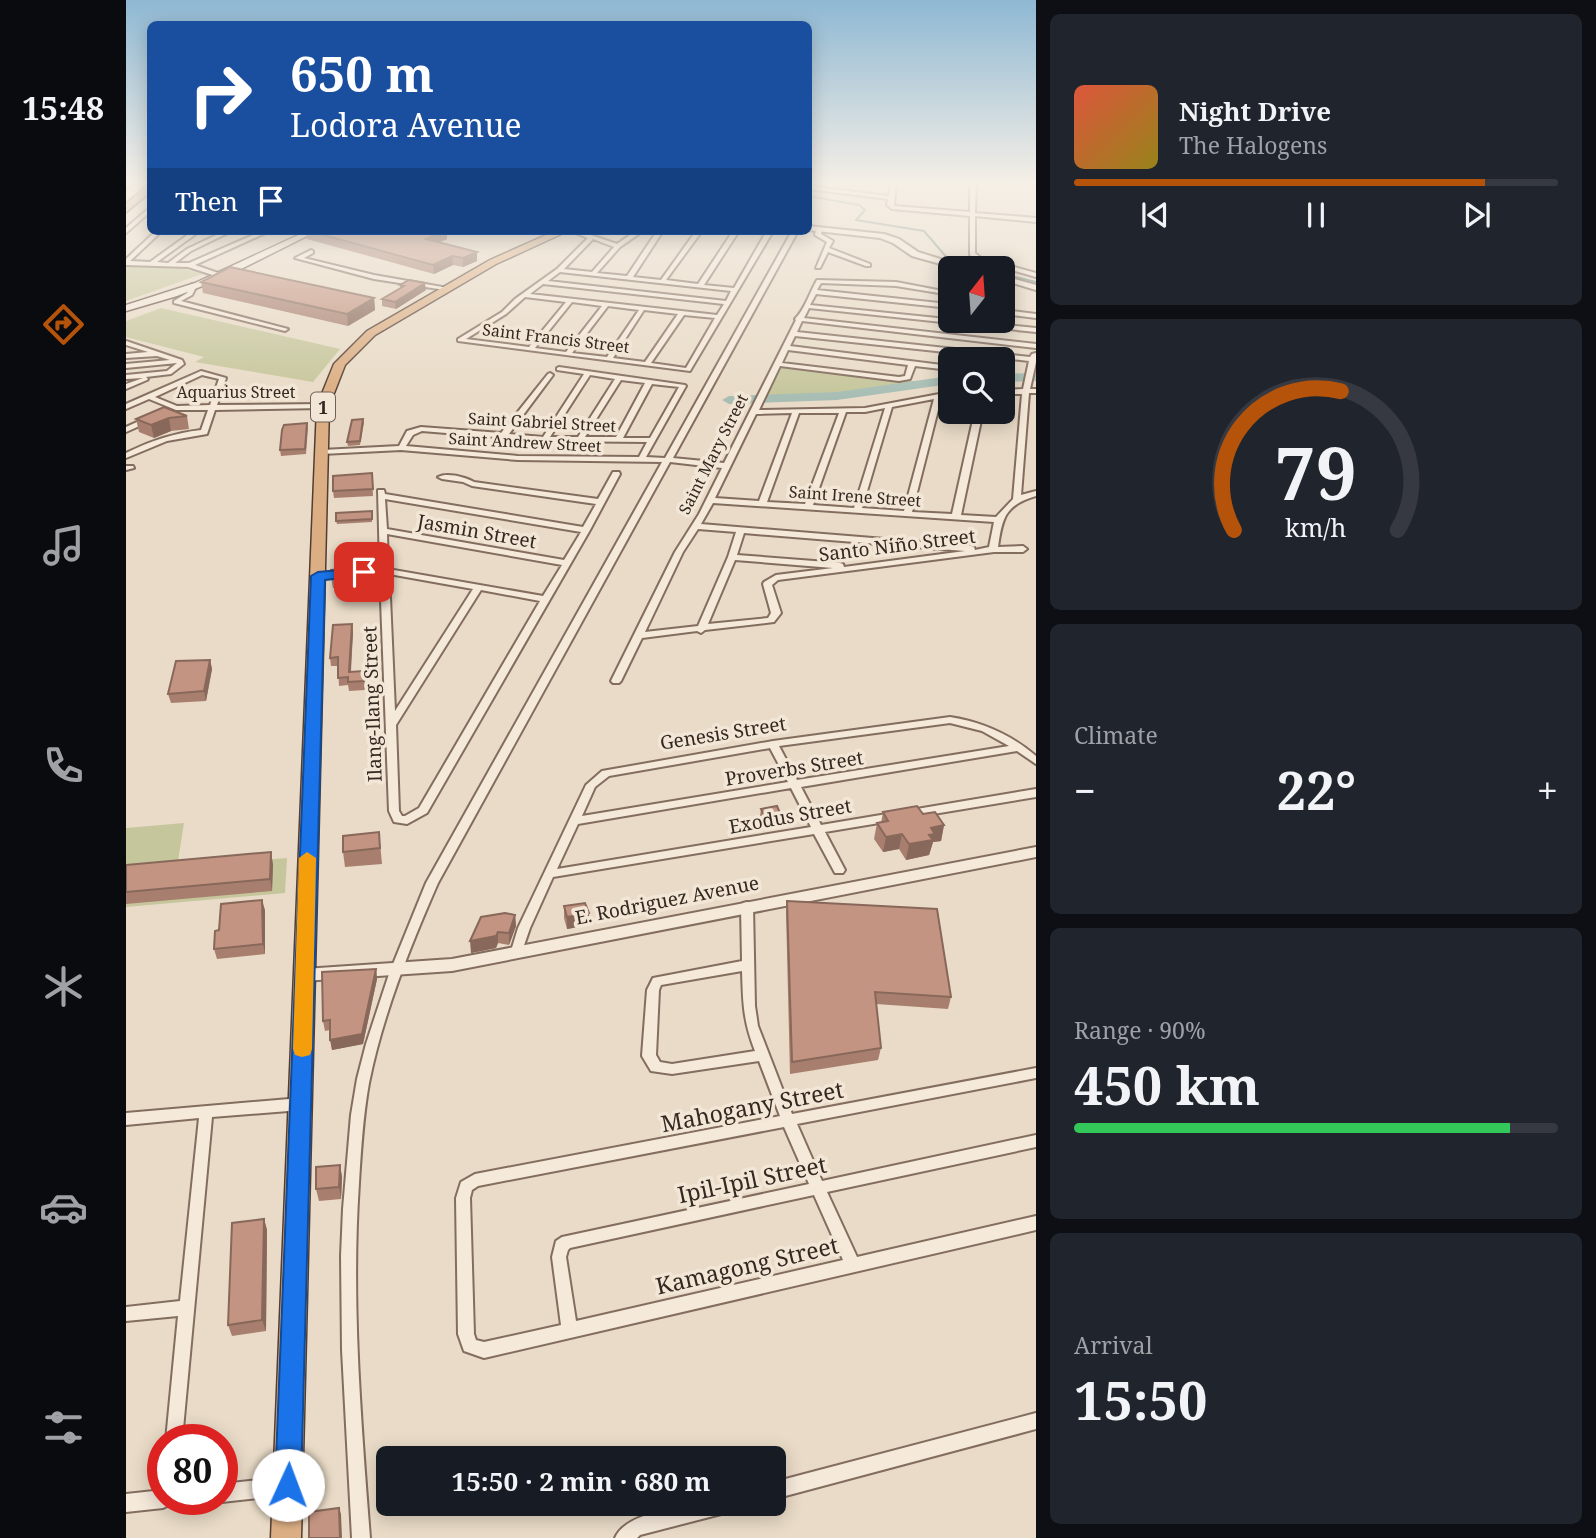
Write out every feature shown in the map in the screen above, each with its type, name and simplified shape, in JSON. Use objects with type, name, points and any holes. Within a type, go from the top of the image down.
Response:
[{"type":"highway","name":"1","points":[[286,1538],[323,406],[334,373],[355,347],[380,327],[445,288],[513,253]]},
{"type":"main road","points":[[126,306],[194,285],[261,253]]},
{"type":"main road","points":[[126,306],[272,253]]},
{"type":"street","points":[[151,264],[167,253]]},
{"type":"street","points":[[170,264],[185,253]]},
{"type":"street","points":[[185,266],[216,253]]},
{"type":"street","points":[[309,253],[298,258],[374,277],[445,288]]},
{"type":"street","name":"Saint Francis Street","points":[[576,253],[559,270],[498,318],[460,340],[688,370],[719,317]]},
{"type":"street","points":[[593,274],[612,253]]},
{"type":"street","points":[[629,278],[646,253]]},
{"type":"street","points":[[663,282],[684,253]]},
{"type":"street","points":[[700,286],[722,253]]},
{"type":"street","points":[[524,295],[719,317],[758,253]]},
{"type":"street","points":[[361,1538],[350,1374],[350,1201],[366,1069],[397,970],[432,883],[784,253]]},
{"type":"street","points":[[818,267],[824,253]]},
{"type":"street","points":[[836,253],[868,265]]},
{"type":"street","points":[[913,253],[938,260]]},
{"type":"street","points":[[972,253],[979,259],[1036,275]]},
{"type":"street","points":[[126,262],[185,266],[214,275]]},
{"type":"street","points":[[559,270],[736,290]]},
{"type":"street","name":"Saint Mary Street","points":[[616,681],[679,552],[710,500],[798,319],[822,280],[865,285],[897,284],[938,291]]},
{"type":"street","points":[[542,282],[727,303]]},
{"type":"street","points":[[1015,282],[1036,288]]},
{"type":"street","points":[[194,285],[190,294],[176,302],[285,328]]},
{"type":"street","points":[[815,292],[938,305]]},
{"type":"street","points":[[531,349],[571,300]]},
{"type":"street","points":[[568,354],[607,304]]},
{"type":"street","points":[[805,306],[1036,330]]},
{"type":"street","points":[[609,359],[643,308]]},
{"type":"street","points":[[647,364],[682,313]]},
{"type":"street","points":[[1015,313],[1036,316]]},
{"type":"street","points":[[798,319],[1036,346],[1027,387],[1017,499],[1036,493]]},
{"type":"street","points":[[793,334],[938,351]]},
{"type":"street","points":[[128,344],[180,361]]},
{"type":"street","points":[[786,348],[938,367]]},
{"type":"street","points":[[126,356],[162,353]]},
{"type":"street","points":[[1015,359],[1035,360]]},
{"type":"street","points":[[126,366],[180,361]]},
{"type":"street","points":[[126,377],[169,373],[181,364],[180,361]]},
{"type":"street","points":[[778,364],[899,379],[908,377],[912,364]]},
{"type":"street","points":[[559,369],[683,386],[641,460]]},
{"type":"street","points":[[126,407],[201,373],[223,378],[204,432],[177,434],[126,456]]},
{"type":"street","points":[[545,439],[588,373]]},
{"type":"street","points":[[126,387],[157,374]]},
{"type":"street","points":[[503,436],[550,375]]},
{"type":"street","points":[[580,440],[619,377]]},
{"type":"street","points":[[618,440],[650,382]]},
{"type":"street","points":[[1015,390],[1027,387],[1036,391]]},
{"type":"street","points":[[756,404],[796,412],[843,411],[938,396],[907,514]]},
{"type":"street","name":"Aquarius Street","points":[[150,397],[176,408],[323,406]]},
{"type":"street","points":[[857,510],[889,405]]},
{"type":"street","points":[[126,430],[176,408]]},
{"type":"street","points":[[807,507],[843,411]]},
{"type":"street","points":[[762,504],[796,412]]},
{"type":"street","points":[[956,517],[976,424]]},
{"type":"street","name":"Saint Gabriel Street","points":[[401,448],[410,433],[421,429],[545,439],[650,440]]},
{"type":"street","name":"Saint Andrew Street","points":[[322,452],[401,448],[518,458],[667,460],[726,466]]},
{"type":"street","points":[[318,576],[384,571],[546,599],[616,474]]},
{"type":"street","points":[[442,477],[465,480],[472,484],[600,502]]},
{"type":"street","name":"Ilang-Ilang Street","points":[[546,599],[424,810],[407,820],[395,816],[381,494],[586,530]]},
{"type":"street","name":"Santo Niño Street","points":[[640,635],[701,630],[774,618],[776,612],[767,587],[772,579],[993,550],[998,520],[1017,499]]},
{"type":"street","name":"Saint Irene Street","points":[[710,500],[998,520]]},
{"type":"street","points":[[695,526],[993,550],[1023,550]]},
{"type":"street","name":"Jasmin Street","points":[[382,531],[567,563]]},
{"type":"street","points":[[701,630],[740,531]]},
{"type":"street","points":[[732,557],[849,569]]},
{"type":"street","points":[[390,726],[479,587]]},
{"type":"street","points":[[390,695],[409,696]]},
{"type":"street","name":"Genesis Street","points":[[517,951],[524,928],[590,785],[606,773],[773,744],[950,720],[979,725],[1020,747],[1036,761]]},
{"type":"street","points":[[773,744],[839,870]]},
{"type":"street","name":"Proverbs Street","points":[[573,821],[1020,747]]},
{"type":"street","name":"Exodus Street","points":[[550,874],[1036,793]]},
{"type":"street","name":"E. Rodriguez Avenue","points":[[304,975],[452,965],[1036,852]]},
{"type":"street","points":[[747,906],[749,1016],[761,1055],[852,1264]]},
{"type":"street","points":[[748,965],[657,981],[653,990],[649,1056],[656,1067],[672,1069],[761,1055]]},
{"type":"street","name":"Mahogany Street","points":[[470,1346],[466,1334],[463,1198],[466,1186],[475,1180],[1036,1073]]},
{"type":"street","points":[[126,1119],[301,1104]]},
{"type":"street","points":[[176,1424],[206,1113]]},
{"type":"street","name":"Ipil-Ipil Street","points":[[569,1329],[559,1257],[561,1246],[567,1242],[1036,1141]]},
{"type":"street","name":"Kamagong Street","points":[[470,1346],[484,1350],[1036,1223]]},
{"type":"street","points":[[126,1314],[187,1308]]},
{"type":"street","points":[[786,1488],[1036,1421]]},
{"type":"street","points":[[238,1491],[288,1485]]},
{"type":"street","points":[[126,1503],[147,1501]]},
{"type":"street","points":[[624,1538],[635,1528],[680,1516]]},
{"type":"green space","points":[[126,264],[177,267],[202,274],[126,301]]},
{"type":"green space","points":[[161,308],[340,349],[313,382],[195,362],[204,357],[126,337],[126,321]]},
{"type":"green space","points":[[780,367],[917,382],[837,395],[765,398]]},
{"type":"green space","points":[[184,823],[177,867],[287,858],[285,893],[126,907],[126,828]]},
{"type":"building","points":[[388,253],[475,253],[463,258],[452,256],[433,265]]},
{"type":"building","points":[[230,267],[374,298],[347,314],[201,282]]},
{"type":"building","points":[[409,280],[425,283],[395,302],[382,299],[404,286],[400,285]]},
{"type":"building","points":[[164,407],[187,416],[169,418],[151,425],[136,419]]},
{"type":"building","points":[[363,419],[360,441],[347,442],[352,420]]},
{"type":"building","points":[[307,423],[305,449],[280,450],[284,425]]},
{"type":"building","points":[[372,473],[373,489],[333,491],[333,476]]},
{"type":"building","points":[[372,511],[372,519],[336,521],[336,513]]},
{"type":"building","points":[[354,568],[354,576],[331,577],[331,570]]},
{"type":"building","points":[[352,624],[349,672],[364,671],[364,681],[348,682],[348,677],[338,678],[338,657],[330,658],[333,625]]},
{"type":"building","points":[[210,660],[204,691],[168,694],[176,661]]},
{"type":"building","points":[[777,806],[783,820],[768,822],[761,809]]},
{"type":"building","points":[[917,806],[923,814],[935,812],[944,825],[931,828],[935,834],[929,835],[933,840],[909,844],[902,834],[886,837],[877,823],[888,821],[883,812]]},
{"type":"building","points":[[379,832],[380,848],[343,852],[343,836]]},
{"type":"building","points":[[271,852],[270,879],[126,892],[126,865]]},
{"type":"building","points":[[262,900],[263,944],[214,949],[221,904]]},
{"type":"building","points":[[787,901],[937,909],[951,997],[875,992],[881,1048],[792,1062]]},
{"type":"building","points":[[585,903],[589,913],[567,917],[564,906]]},
{"type":"building","points":[[505,913],[515,915],[509,933],[498,932],[496,936],[470,941],[481,917]]},
{"type":"building","points":[[376,969],[362,1034],[330,1040],[330,1020],[323,1021],[322,972]]},
{"type":"building","points":[[340,1165],[339,1187],[316,1189],[316,1167]]},
{"type":"building","points":[[264,1219],[262,1320],[228,1325],[232,1223]]},
{"type":"building","points":[[339,1508],[340,1538],[309,1538],[309,1512]]},
{"type":"waterway","points":[[943,253],[945,256]]},
{"type":"waterway","points":[[1015,277],[1036,282]]},
{"type":"waterway","points":[[1015,378],[1036,377]]},
{"type":"waterway","points":[[729,400],[837,396],[938,382]]},
{"type":"slow traffic","points":[[302,1049],[307,858]]},
{"type":"route","points":[[288,1485],[304,936],[318,576],[364,572]]}]
